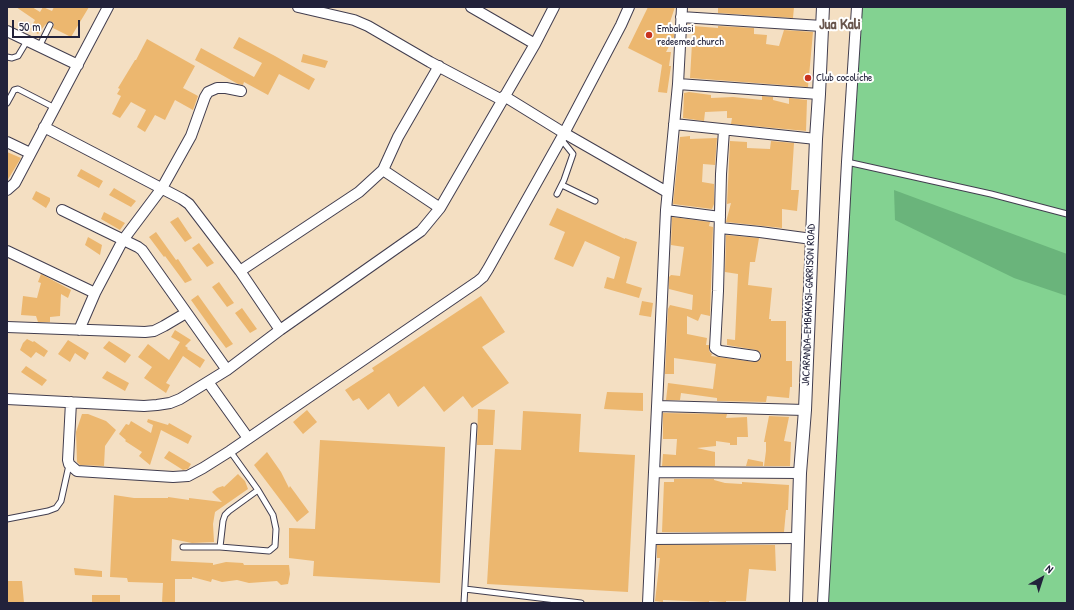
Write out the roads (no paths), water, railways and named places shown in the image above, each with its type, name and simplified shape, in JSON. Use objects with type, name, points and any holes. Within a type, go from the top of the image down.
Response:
[{"type":"street","points":[[7,190],[15,183],[108,7]]},
{"type":"street","points":[[298,7],[354,20],[368,26],[439,66],[503,98],[562,136],[667,192]]},
{"type":"street","points":[[471,7],[535,44]]},
{"type":"street","points":[[7,399],[144,406],[170,403],[180,399],[227,370],[280,330],[421,231],[440,208],[535,44],[554,7]]},
{"type":"street","points":[[72,402],[68,460],[69,464],[77,471],[181,477],[188,476],[204,468],[230,451],[483,277],[562,136],[622,25],[629,7]]},
{"type":"street","name":"JACARANDA-EMBAKASI-GARRISON ROAD","points":[[796,603],[800,474],[805,410],[816,139],[824,7]]},
{"type":"street","points":[[823,603],[857,7]]},
{"type":"street","points":[[648,603],[667,192],[678,84],[682,12],[822,26]]},
{"type":"street","points":[[7,31],[78,65]]},
{"type":"street","points":[[240,271],[359,192],[383,170],[398,137],[439,66]]},
{"type":"street","points":[[678,84],[819,94]]},
{"type":"street","points":[[79,330],[95,293],[123,240],[162,188],[191,136],[204,97],[208,92],[217,88],[241,91]]},
{"type":"street","points":[[674,124],[816,139]]},
{"type":"street","points":[[44,127],[162,188],[189,204],[240,271],[280,330]]},
{"type":"street","points":[[724,130],[715,348],[720,351],[755,356]]},
{"type":"street","points":[[7,142],[30,153]]},
{"type":"street","points":[[383,170],[440,208]]},
{"type":"street","points":[[62,210],[142,250],[227,370]]},
{"type":"street","points":[[666,210],[720,217]]},
{"type":"street","points":[[720,228],[812,239]]},
{"type":"street","points":[[7,251],[95,293]]},
{"type":"street","points":[[7,327],[145,332],[154,331],[186,313]]},
{"type":"street","points":[[208,382],[248,438]]},
{"type":"street","points":[[657,406],[805,410]]},
{"type":"street","points":[[654,472],[800,474]]},
{"type":"street","points":[[652,539],[797,538]]},
{"type":"lane","points":[[39,47],[50,25]]},
{"type":"lane","points":[[7,57],[12,58],[18,56],[27,41]]},
{"type":"lane","points":[[7,103],[14,90],[18,89],[54,108]]},
{"type":"lane","points":[[557,194],[562,185],[573,154],[562,136]]},
{"type":"lane","points":[[847,162],[991,194],[1067,214]]},
{"type":"lane","points":[[562,185],[595,202]]},
{"type":"lane","points":[[464,603],[474,426]]},
{"type":"lane","points":[[183,547],[220,547],[269,550],[275,546],[276,529],[273,515],[258,490],[230,451]]},
{"type":"lane","points":[[7,519],[56,508],[60,501],[69,464]]},
{"type":"lane","points":[[220,547],[223,521],[226,515],[229,511],[258,490]]},
{"type":"lane","points":[[465,589],[581,603]]},
{"type":"place","name":"Embakasi redeemed church","points":[[649,35]]},
{"type":"place","name":"Club cocoliche","points":[[808,78]]},
{"type":"district","name":"Jua Kali","points":[[840,25]]}]
